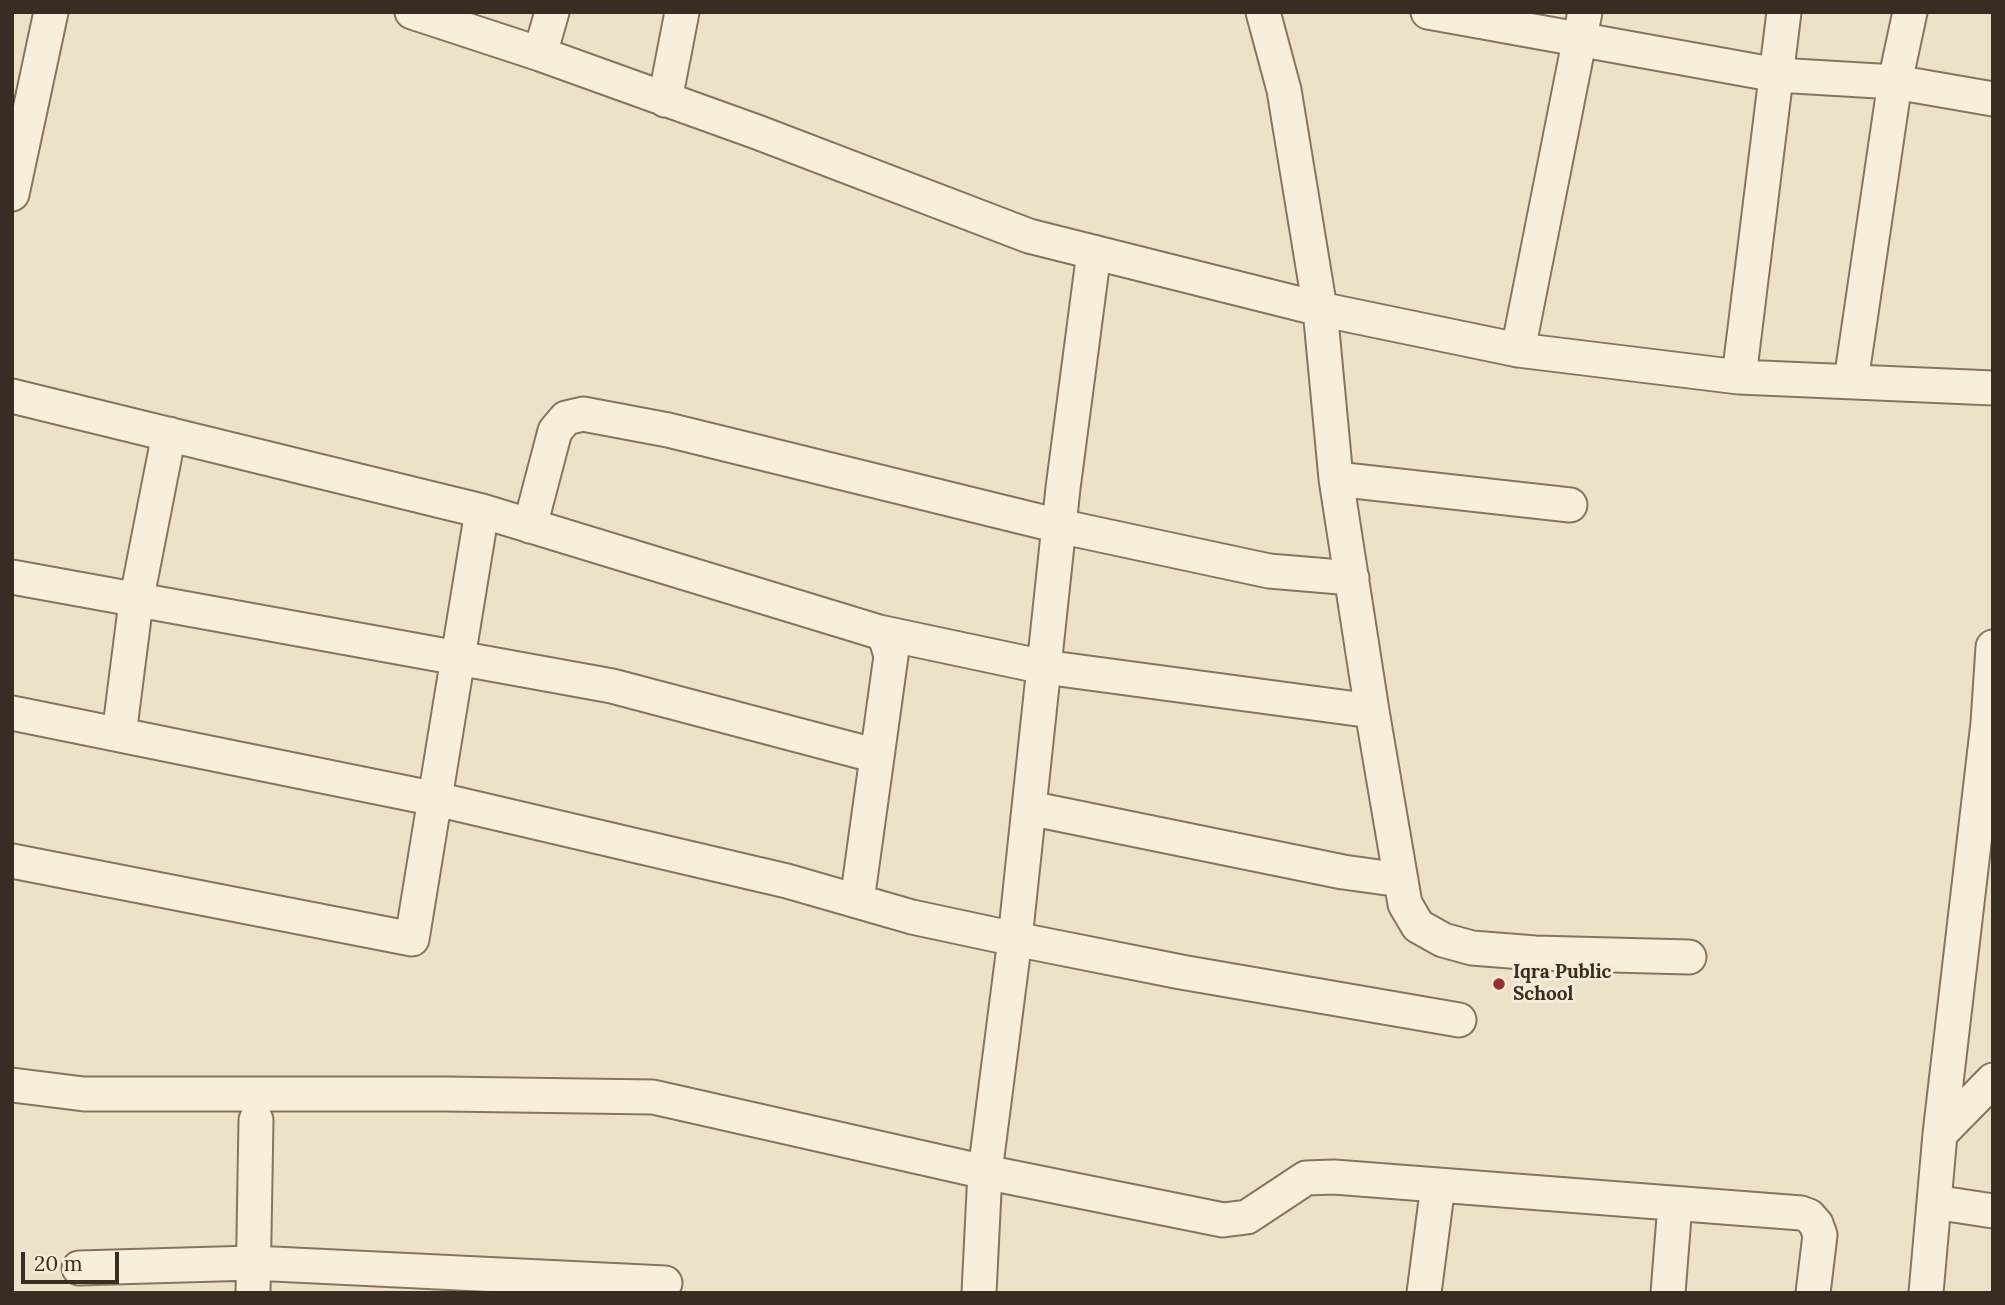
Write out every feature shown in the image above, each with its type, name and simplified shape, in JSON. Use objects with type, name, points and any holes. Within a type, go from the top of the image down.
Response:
[{"type":"street","points":[[12,194],[51,12]]},
{"type":"street","points":[[412,12],[540,54],[757,132],[1029,236],[1320,309],[1518,350],[1739,377],[1993,388]]},
{"type":"street","points":[[540,54],[552,12]]},
{"type":"street","points":[[665,100],[682,12]]},
{"type":"street","points":[[1263,12],[1284,90],[1320,309],[1336,479],[1405,904],[1418,926],[1443,940],[1472,948],[1535,953],[1689,957]]},
{"type":"street","points":[[1428,12],[1582,26],[1777,75],[1895,82],[1993,99]]},
{"type":"street","points":[[1739,377],[1784,12]]},
{"type":"street","points":[[1851,381],[1895,82],[1910,12]]},
{"type":"street","points":[[1518,350],[1582,26]]},
{"type":"street","points":[[979,1293],[985,1172],[1015,939],[1059,526],[1094,253]]},
{"type":"street","points":[[12,396],[482,511],[879,632],[1044,667],[1372,711]]},
{"type":"street","points":[[530,526],[555,431],[566,418],[583,414],[668,430],[1059,526],[1269,571],[1352,578]]},
{"type":"street","points":[[119,735],[136,602],[169,434]]},
{"type":"street","points":[[1336,479],[1570,505]]},
{"type":"street","points":[[12,861],[412,939],[482,511]]},
{"type":"street","points":[[12,577],[136,602],[612,686],[877,757]]},
{"type":"street","points":[[857,901],[891,656],[886,639],[879,632]]},
{"type":"street","points":[[1926,1293],[1940,1134],[1982,874],[1993,647]]},
{"type":"street","points":[[12,713],[436,799],[787,881],[912,917],[1015,939],[1181,972],[1459,1020]]},
{"type":"street","points":[[1029,808],[1330,870],[1401,880]]},
{"type":"street","points":[[1940,1134],[1993,1080]]},
{"type":"street","points":[[12,1085],[84,1094],[315,1093],[653,1097],[985,1172],[1223,1220],[1247,1217],[1306,1178],[1334,1177],[1801,1213],[1809,1216],[1816,1224],[1820,1235],[1813,1293]]},
{"type":"street","points":[[253,1278],[256,1120]]},
{"type":"street","points":[[1424,1293],[1438,1185]]},
{"type":"street","points":[[1934,1202],[1993,1210]]},
{"type":"street","points":[[1668,1293],[1675,1204]]},
{"type":"street","points":[[79,1268],[253,1278],[665,1283]]},
{"type":"place","name":"Iqra Public School","points":[[1499,984]]}]
